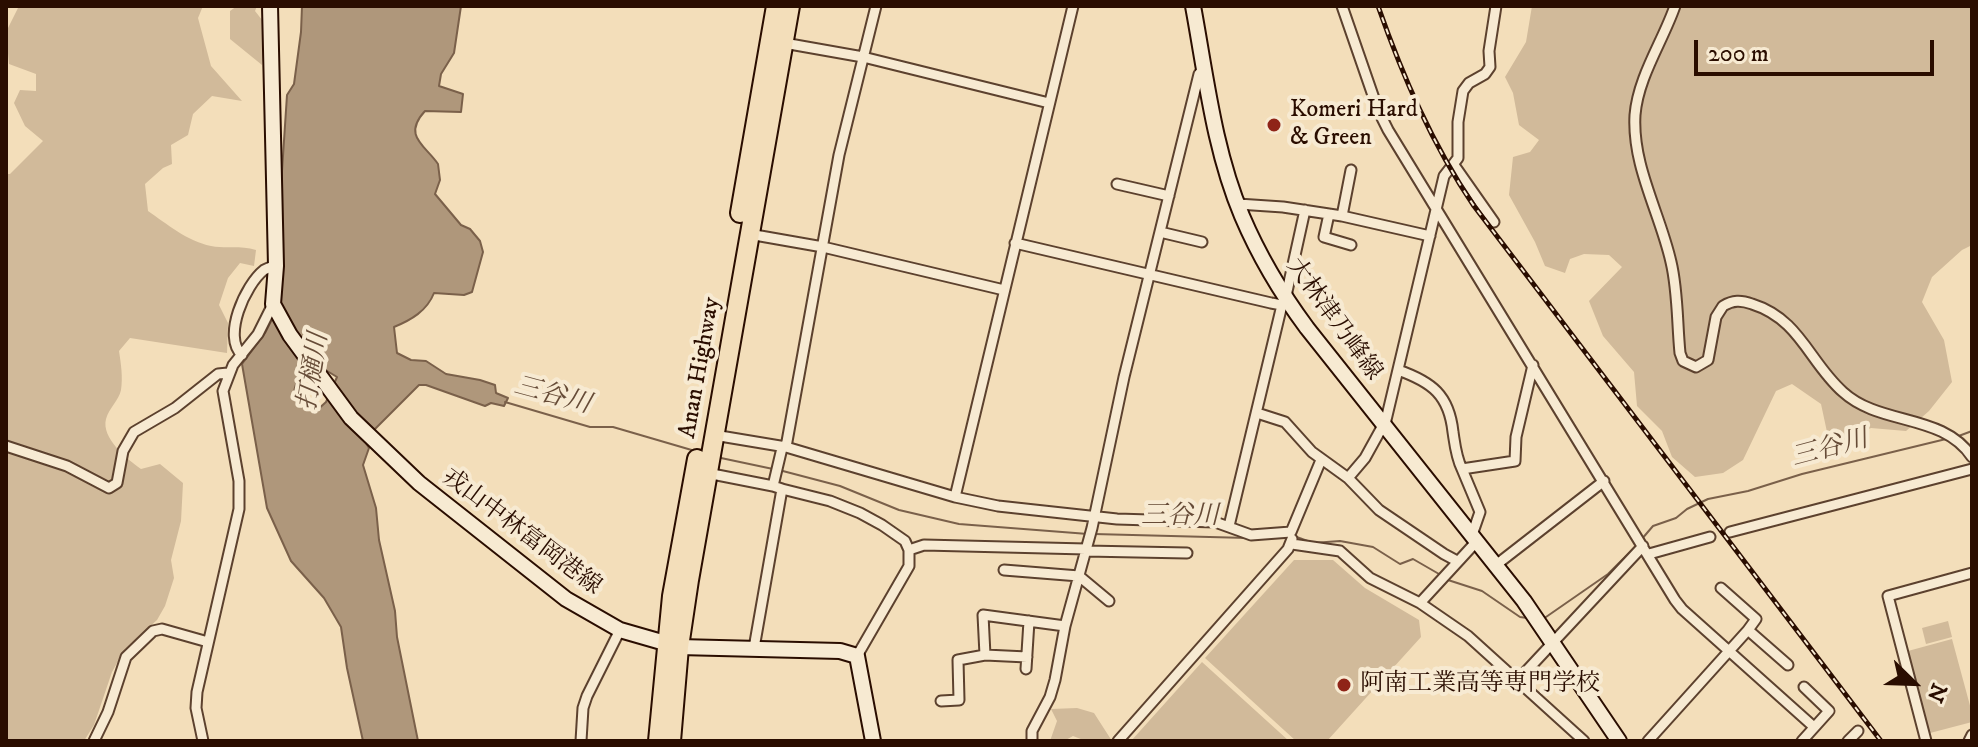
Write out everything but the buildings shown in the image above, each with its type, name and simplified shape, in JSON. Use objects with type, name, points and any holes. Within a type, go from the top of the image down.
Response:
[{"type":"highway","name":"Anan Highway","points":[[658,741],[776,6]]},
{"type":"highway","name":"Anan Highway","points":[[708,439],[790,6]]},
{"type":"highway","name":"Anan Highway","points":[[671,741],[673,646]]},
{"type":"main road","points":[[270,6],[276,266],[274,306]]},
{"type":"main road","name":"大林津乃峰線","points":[[1193,6],[1220,146],[1238,204],[1285,301],[1537,618],[1612,738]]},
{"type":"main road","name":"戎山中林富岡港線","points":[[274,306],[290,335],[370,438],[419,483],[566,599],[620,630],[673,646],[840,651],[857,656]]},
{"type":"main road","points":[[857,656],[873,741]]},
{"type":"street","points":[[754,648],[783,450],[839,155],[876,6]]},
{"type":"street","points":[[955,497],[1073,6]]},
{"type":"street","points":[[1342,6],[1378,110],[1682,609],[1814,727]]},
{"type":"street","points":[[1348,478],[1365,458],[1384,425],[1444,176],[1458,158],[1459,102],[1469,83],[1485,74],[1490,67],[1489,51],[1496,6]]},
{"type":"street","points":[[1675,6],[1639,93],[1635,140],[1672,266],[1682,359],[1693,367],[1706,362],[1720,309],[1730,302],[1744,302],[1774,313],[1785,321],[1841,391],[1857,404],[1880,414],[1929,426],[1961,443],[1972,457]]},
{"type":"street","points":[[784,43],[863,57],[1049,103]]},
{"type":"street","points":[[1032,741],[1032,731],[1050,697],[1055,680],[1065,626],[1095,516],[1113,422],[1199,74],[1204,68]]},
{"type":"street","points":[[1454,165],[1494,222]]},
{"type":"street","points":[[1342,216],[1351,170]]},
{"type":"street","points":[[1117,184],[1169,196]]},
{"type":"street","points":[[1238,204],[1342,216],[1430,236]]},
{"type":"street","points":[[1229,526],[1305,210]]},
{"type":"street","points":[[1329,214],[1324,237],[1351,245]]},
{"type":"street","points":[[1160,232],[1202,242]]},
{"type":"street","points":[[749,234],[823,247],[1004,290]]},
{"type":"street","points":[[1015,243],[1150,275],[1285,301]]},
{"type":"street","points":[[242,355],[233,337],[245,296],[264,269],[276,266]]},
{"type":"street","points":[[203,741],[196,708],[239,509],[239,481],[223,391],[228,373],[258,334],[274,306]]},
{"type":"street","points":[[1462,469],[1515,461],[1516,437],[1533,365]]},
{"type":"street","points":[[1398,370],[1432,386],[1446,403],[1451,414],[1457,460],[1480,512],[1474,538],[1420,603]]},
{"type":"street","points":[[6,446],[67,466],[109,488],[117,483],[123,451],[134,432],[175,408],[218,374],[228,373]]},
{"type":"street","points":[[1257,413],[1285,422],[1321,460],[1348,478],[1379,510],[1457,561]]},
{"type":"street","points":[[708,439],[783,450],[998,506],[1095,516],[1215,522],[1251,535],[1292,537],[1340,551],[1370,578],[1420,603],[1468,636],[1584,741]]},
{"type":"street","points":[[1118,741],[1292,537],[1321,460]]},
{"type":"street","points":[[1730,532],[1972,469]]},
{"type":"street","points":[[703,470],[777,485],[830,501],[860,513],[905,541],[909,550],[909,566],[857,656]]},
{"type":"street","points":[[1496,565],[1604,481]]},
{"type":"street","points":[[1518,680],[1643,545],[1710,537]]},
{"type":"street","points":[[909,550],[924,545],[1087,547],[1187,553]]},
{"type":"street","points":[[1004,570],[1079,576],[1109,601]]},
{"type":"street","points":[[1926,741],[1888,596],[1972,573]]},
{"type":"street","points":[[1648,741],[1756,619],[1721,588]]},
{"type":"street","points":[[985,655],[983,615],[1065,626]]},
{"type":"street","points":[[1026,669],[1029,621]]},
{"type":"street","points":[[94,741],[108,712],[126,657],[153,631],[162,629],[208,642]]},
{"type":"street","points":[[581,741],[587,696],[620,630]]},
{"type":"street","points":[[1748,630],[1788,665]]},
{"type":"street","points":[[941,701],[959,700],[958,660],[985,655],[1027,657]]},
{"type":"street","points":[[1802,741],[1829,711],[1804,687]]},
{"type":"street","points":[[1848,741],[1858,731]]},
{"type":"street","points":[[1969,741],[1972,735]]},
{"type":"shaded area","points":[[19,6],[203,6],[198,18],[211,66],[242,101],[212,96],[193,114],[188,135],[171,145],[172,164],[145,184],[148,211],[202,244],[256,250],[254,266],[240,263],[228,278],[219,305],[228,323],[227,353],[130,338],[119,351],[121,390],[107,415],[105,426],[116,447],[141,469],[160,464],[183,483],[181,521],[171,560],[174,578],[157,620],[125,649],[112,672],[94,725],[84,741],[6,741],[6,174],[10,174],[43,141],[25,126],[14,103],[20,90],[36,91],[36,74],[9,64],[6,32]]},
{"type":"shaded area","points":[[237,6],[257,6],[255,11],[266,25],[262,65],[230,39],[230,11]]},
{"type":"shaded area","points":[[302,6],[461,6],[454,53],[441,74],[439,86],[463,94],[461,112],[425,111],[418,120],[416,134],[438,164],[440,180],[435,194],[461,225],[470,229],[480,241],[483,252],[472,292],[464,295],[434,293],[418,314],[394,327],[397,353],[411,360],[426,361],[446,374],[495,385],[496,393],[508,398],[504,406],[491,403],[485,406],[419,385],[372,432],[366,443],[369,448],[363,465],[376,508],[379,540],[418,741],[363,741],[341,627],[324,598],[291,561],[267,508],[242,364],[265,333],[280,303],[282,171],[287,95],[294,84]],"holes":[[[319,366],[337,377],[326,402],[314,413],[294,394],[298,380]]]},
{"type":"shaded area","points":[[1532,6],[1972,6],[1972,245],[1932,277],[1922,302],[1944,340],[1952,382],[1929,411],[1906,431],[1871,428],[1846,441],[1827,432],[1821,404],[1792,384],[1776,391],[1743,460],[1723,473],[1695,477],[1672,457],[1662,431],[1637,406],[1634,372],[1603,336],[1589,301],[1622,267],[1609,255],[1584,254],[1570,259],[1565,273],[1545,266],[1509,195],[1513,157],[1530,152],[1539,140],[1519,125],[1513,93],[1505,77],[1526,42]]},
{"type":"shaded area","points":[[1294,560],[1333,560],[1365,588],[1419,620],[1421,637],[1327,741],[1296,741],[1205,658]]},
{"type":"shaded area","points":[[1948,621],[1952,637],[1926,644],[1922,628]]},
{"type":"shaded area","points":[[1952,639],[1972,722],[1930,733],[1908,651]]},
{"type":"shaded area","points":[[1202,662],[1289,741],[1131,741]]},
{"type":"shaded area","points":[[1077,708],[1094,713],[1112,741],[1086,741],[1073,736],[1064,741],[1050,741],[1057,721],[1051,709]]},
{"type":"waterway","name":"三谷川","points":[[505,402],[590,427],[613,427],[695,451]]},
{"type":"waterway","name":"三谷川","points":[[1956,437],[1972,431]]},
{"type":"waterway","name":"三谷川","points":[[1641,540],[1653,526],[1676,518],[1708,499],[1946,439]]},
{"type":"waterway","name":"三谷川","points":[[721,458],[773,469]]},
{"type":"waterway","name":"三谷川","points":[[779,470],[840,486],[899,510],[959,524],[1088,534]]},
{"type":"waterway","name":"三谷川","points":[[1094,534],[1248,538]]},
{"type":"waterway","name":"三谷川","points":[[1294,536],[1313,543],[1340,541],[1373,547],[1400,564],[1413,559],[1439,574]]},
{"type":"waterway","name":"三谷川","points":[[1541,618],[1608,574],[1637,545]]},
{"type":"waterway","name":"三谷川","points":[[1448,580],[1482,591],[1520,617],[1527,618]]},
{"type":"railway","points":[[1378,6],[1420,109],[1445,159],[1474,206],[1881,741]]},
{"type":"place","name":"Komeri Hard & Green","points":[[1274,125]]},
{"type":"place","name":"阿南工業高等専門学校","points":[[1344,685]]},
{"type":"water label","name":"打樋川","points":[[315,372]]}]
